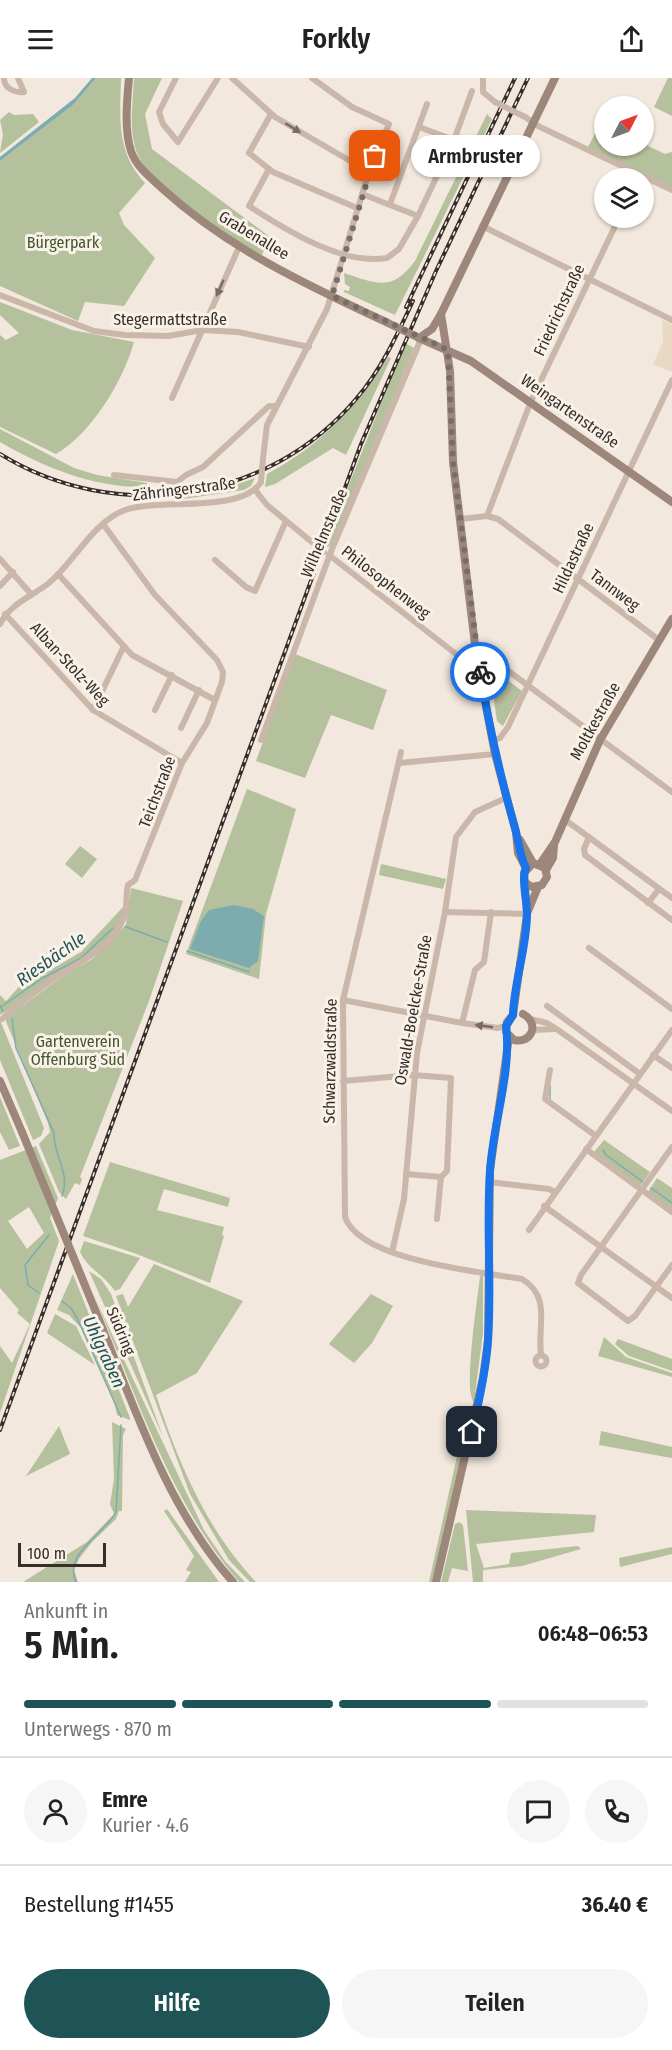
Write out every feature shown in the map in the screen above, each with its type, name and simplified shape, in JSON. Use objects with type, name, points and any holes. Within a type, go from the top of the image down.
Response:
[{"type":"main road","name":"Grabenallee","points":[[129,78],[128,137],[138,165],[176,201],[239,247],[332,296],[420,339],[448,350]]},
{"type":"main road","name":"Wilhelmstraße","points":[[420,339],[432,329],[441,314],[529,119],[555,78]]},
{"type":"main road","points":[[436,1582],[483,1378],[488,1340],[489,1182],[494,1132],[508,1057],[509,1037],[506,1026],[513,1015],[527,914],[526,883],[523,876],[536,866],[516,832],[506,798],[492,741],[477,657],[453,462],[448,350],[441,314]]},
{"type":"main road","name":"Weingartenstraße","points":[[448,350],[471,361],[531,401],[672,502]]},
{"type":"main road","name":"Moltkestraße","points":[[538,887],[546,881],[536,866],[555,842],[600,740],[672,619]]},
{"type":"main road","points":[[526,883],[538,887],[527,914]]},
{"type":"main road","points":[[509,1037],[519,1041],[527,1039],[533,1030],[518,984]]},
{"type":"main road","points":[[513,1015],[527,1017]]},
{"type":"main road","points":[[508,1057],[519,1041]]},
{"type":"main road","name":"Südring","points":[[0,1081],[171,1490],[197,1535],[233,1582]]},
{"type":"street","points":[[4,78],[6,85],[13,92],[24,92],[18,78]]},
{"type":"street","points":[[176,78],[159,112],[170,136],[178,142],[218,78]]},
{"type":"street","points":[[232,78],[271,114],[369,172]]},
{"type":"street","name":"Zähringerstraße","points":[[0,624],[5,614],[58,574],[103,524],[115,515],[137,507],[190,505],[256,491],[261,482],[267,425],[275,405],[309,347],[332,296],[357,208],[388,124],[352,107],[312,78]]},
{"type":"street","points":[[483,78],[483,92],[494,101],[622,168]]},
{"type":"street","points":[[269,169],[249,206],[309,243],[344,254],[387,258],[399,249],[418,216],[454,140],[472,91]]},
{"type":"street","points":[[390,204],[427,104]]},
{"type":"street","points":[[271,114],[249,152],[269,169],[357,208]]},
{"type":"street","points":[[419,127],[454,140]]},
{"type":"street","points":[[654,183],[672,190]]},
{"type":"street","points":[[362,194],[418,216]]},
{"type":"street","points":[[482,226],[672,320]]},
{"type":"street","name":"Friedrichstraße","points":[[487,516],[531,401],[614,228]]},
{"type":"street","points":[[172,398],[239,247]]},
{"type":"street","name":"Stegermattstraße","points":[[0,295],[94,331],[168,336],[203,330],[270,337],[309,347]]},
{"type":"street","name":"Wilhelmstraße","points":[[261,740],[327,554],[420,339]]},
{"type":"street","name":"Hildastraße","points":[[492,741],[505,733],[528,688],[672,380]]},
{"type":"street","name":"Zähringerstraße","points":[[114,475],[177,482],[202,467],[269,406],[275,405]]},
{"type":"street","name":"Philosophenweg","points":[[256,491],[267,506],[465,661],[488,656],[528,688],[672,792]]},
{"type":"street","points":[[461,519],[487,516]]},
{"type":"street","name":"Tannweg","points":[[487,516],[498,519],[659,640]]},
{"type":"street","points":[[215,560],[246,587],[255,591],[286,521]]},
{"type":"street","name":"Teichstraße","points":[[2,1019],[51,981],[82,964],[119,929],[125,915],[128,885],[135,880],[182,762],[207,723],[222,682],[222,666],[155,595],[103,524]]},
{"type":"street","points":[[0,559],[31,594]]},
{"type":"street","points":[[0,586],[13,572]]},
{"type":"street","points":[[58,574],[132,655],[215,700]]},
{"type":"street","name":"Alban-Stolz-Weg","points":[[5,614],[93,710],[182,762]]},
{"type":"street","points":[[93,710],[124,646]]},
{"type":"street","points":[[155,710],[172,675]]},
{"type":"street","points":[[181,728],[199,690]]},
{"type":"street","name":"Schwarzwaldstraße","points":[[401,752],[343,1000],[345,1217],[354,1230],[392,1252],[441,1266],[522,1278],[539,1296],[542,1305],[541,1355]]},
{"type":"street","points":[[399,763],[495,754]]},
{"type":"street","name":"Oswald-Boelcke-Straße","points":[[392,1252],[400,1220],[406,1174],[413,1075],[445,912],[455,844],[459,831],[475,812],[506,798]]},
{"type":"street","points":[[564,819],[672,898]]},
{"type":"street","points":[[589,837],[584,849],[585,855],[672,921]]},
{"type":"street","points":[[648,903],[659,889]]},
{"type":"street","points":[[445,912],[527,914]]},
{"type":"street","points":[[462,1023],[475,970],[484,963],[491,912]]},
{"type":"street","points":[[589,948],[672,1009]]},
{"type":"street","points":[[343,1000],[462,1023],[498,1028],[506,1026]]},
{"type":"street","points":[[547,1006],[640,1074]]},
{"type":"street","points":[[527,1017],[547,1023],[558,1030],[672,1111]]},
{"type":"street","points":[[533,1030],[558,1030]]},
{"type":"street","points":[[530,1230],[544,1206],[672,1030]]},
{"type":"street","points":[[653,1055],[672,1068]]},
{"type":"street","points":[[550,1070],[545,1099],[596,1136]]},
{"type":"street","points":[[343,1081],[413,1075],[451,1078],[447,1171],[441,1177],[437,1219]]},
{"type":"street","points":[[672,1147],[600,1246],[580,1275],[578,1283],[622,1318],[631,1319],[672,1265]]},
{"type":"street","points":[[586,1149],[672,1212]]},
{"type":"street","points":[[406,1174],[441,1177]]},
{"type":"street","points":[[489,1182],[549,1189],[555,1192]]},
{"type":"street","points":[[544,1206],[672,1298]]},
{"type":"green space","name":"Bürgerpark","points":[[96,78],[121,78],[121,121],[124,147],[145,183],[119,213],[124,225],[155,258],[124,306],[85,302],[78,321],[0,286],[0,161],[73,105]]},
{"type":"green space","points":[[134,78],[162,78],[145,114],[152,149],[270,237],[262,255],[208,224],[189,210],[154,179],[142,163],[135,147],[132,130]]},
{"type":"green space","points":[[668,78],[672,78],[672,116],[654,107]]},
{"type":"green space","points":[[9,112],[14,115],[33,114],[39,122],[0,153],[3,134],[0,120]]},
{"type":"green space","points":[[487,114],[492,119],[395,315],[344,292],[344,290],[349,291],[350,287],[345,284],[344,273],[383,283],[399,278],[407,271],[415,261]]},
{"type":"green space","points":[[594,135],[594,150],[588,147]]},
{"type":"green space","points":[[654,149],[665,154],[672,152],[672,188],[654,179],[654,168],[631,168],[606,156],[654,156]]},
{"type":"green space","points":[[0,302],[72,330],[134,342],[114,389],[94,420],[69,445],[56,454],[0,427],[0,335],[6,340],[19,333],[0,315]]},
{"type":"green space","points":[[405,343],[414,348],[331,546],[327,547],[325,545]]},
{"type":"green space","points":[[388,357],[391,358],[346,455],[333,448],[275,484],[265,487],[267,474],[305,450],[335,424],[362,393]]},
{"type":"green space","points":[[0,429],[74,468],[97,475],[147,483],[147,487],[108,484],[52,468],[0,442]]},
{"type":"green space","points":[[255,478],[251,486],[244,490],[176,500],[176,497],[221,490]]},
{"type":"green space","points":[[295,654],[387,690],[373,730],[331,715],[305,778],[256,761]]},
{"type":"green space","points":[[489,666],[522,691],[503,726],[497,721]]},
{"type":"green space","points":[[247,789],[296,809],[266,914],[259,979],[186,954]]},
{"type":"green space","points":[[80,846],[97,859],[82,878],[65,864]]},
{"type":"green space","points":[[381,864],[446,879],[443,889],[379,875]]},
{"type":"green space","name":"Gartenverein Offenburg Süd","points":[[131,888],[183,901],[149,1001],[80,1177],[82,1179],[80,1185],[75,1183],[66,1199],[59,1192],[39,1144],[50,1132],[48,1123],[5,1019],[64,975],[92,959],[112,941],[126,924]]},
{"type":"green space","points":[[123,907],[122,918],[116,929],[96,949],[49,979],[0,1015],[0,995],[6,1001],[28,977],[45,973],[81,952]]},
{"type":"green space","points":[[0,1020],[44,1128],[41,1136],[33,1140],[0,1060]]},
{"type":"green space","points":[[0,1097],[20,1146],[9,1150],[0,1132]]},
{"type":"green space","points":[[604,1140],[650,1172],[640,1186],[594,1152]]},
{"type":"green space","points":[[36,1146],[58,1198],[50,1218],[59,1241],[0,1413],[0,1346],[12,1363],[30,1324],[17,1313],[19,1310],[0,1288],[0,1160]],"holes":[[[29,1207],[44,1233],[27,1249],[8,1221]]]},
{"type":"green space","points":[[110,1162],[230,1198],[228,1207],[164,1189],[157,1210],[224,1227],[222,1235],[224,1236],[210,1283],[83,1236]]},
{"type":"green space","points":[[657,1178],[672,1188],[672,1209],[648,1192]]},
{"type":"green space","points":[[84,1241],[140,1258],[120,1289],[115,1291],[83,1258],[80,1252]]},
{"type":"green space","points":[[154,1264],[243,1301],[197,1373],[156,1395],[174,1446],[208,1518],[238,1562],[256,1582],[250,1582],[229,1560],[190,1494],[116,1296],[123,1294],[128,1307]]},
{"type":"green space","points":[[89,1271],[101,1279],[111,1294],[163,1437]]},
{"type":"green space","points":[[73,1274],[130,1420],[117,1415],[114,1401],[81,1328],[69,1315],[57,1310]]},
{"type":"green space","points":[[480,1276],[483,1276],[483,1333],[474,1402],[470,1380]]},
{"type":"green space","points":[[371,1294],[393,1306],[372,1343],[354,1363],[329,1344]]},
{"type":"green space","points":[[95,1298],[204,1530],[225,1561],[245,1582],[239,1582],[214,1550],[174,1482],[156,1446]]},
{"type":"green space","points":[[55,1314],[76,1326],[95,1365],[47,1333]]},
{"type":"green space","points":[[604,1337],[626,1357],[672,1373],[672,1377],[598,1356]]},
{"type":"green space","points":[[618,1339],[672,1359],[672,1371],[629,1356],[615,1344]]},
{"type":"green space","points":[[112,1422],[126,1429],[123,1435],[122,1511],[119,1511],[116,1519],[92,1542],[79,1559],[74,1570],[78,1582],[23,1582],[87,1542],[114,1514],[110,1504],[114,1479]]},
{"type":"green space","points":[[59,1426],[70,1454],[26,1476]]},
{"type":"green space","points":[[601,1431],[672,1447],[672,1458],[599,1445]]},
{"type":"green space","points":[[462,1434],[467,1435],[433,1582],[429,1582]]},
{"type":"green space","points":[[167,1509],[219,1582],[185,1582],[191,1572],[186,1570],[194,1556],[164,1511]]},
{"type":"green space","points":[[466,1510],[596,1515],[594,1532],[476,1544],[484,1568],[509,1564],[511,1553],[578,1546],[581,1549],[522,1566],[483,1570],[483,1582],[473,1582]]},
{"type":"green space","points":[[459,1522],[463,1525],[468,1571],[452,1568],[448,1582],[441,1582],[455,1524]]},
{"type":"green space","points":[[672,1547],[672,1554],[620,1567],[619,1558]]},
{"type":"shaded area","points":[[662,320],[672,324],[672,372],[653,364],[663,342]]},
{"type":"water","points":[[92,78],[96,78],[73,105],[0,161],[0,157],[75,98]]},
{"type":"water","points":[[234,905],[253,909],[264,916],[258,961],[249,968],[190,949],[201,921],[209,910]]},
{"type":"waterway","name":"Riesbächle","points":[[126,927],[167,942]]},
{"type":"waterway","name":"Riesbächle","points":[[1,1007],[41,979],[81,958],[113,928]]},
{"type":"waterway","name":"Riesbächle","points":[[187,951],[249,972]]},
{"type":"waterway","name":"Uhlgraben","points":[[0,1006],[3,1011]]},
{"type":"waterway","name":"Uhlgraben","points":[[12,1019],[16,1048],[54,1133],[63,1172],[62,1196]]},
{"type":"waterway","name":"Riesbächle","points":[[550,1086],[550,1099]]},
{"type":"waterway","name":"Riesbächle","points":[[603,1150],[606,1155],[643,1182]]},
{"type":"waterway","name":"Riesbächle","points":[[651,1188],[672,1203]]},
{"type":"waterway","name":"Uhlgraben","points":[[39,1293],[28,1285],[25,1265],[49,1235]]},
{"type":"waterway","name":"Uhlgraben","points":[[62,1301],[71,1308],[78,1320],[121,1417]]},
{"type":"waterway","name":"Uhlgraben","points":[[76,1582],[73,1572],[80,1553],[116,1512],[121,1425]]},
{"type":"railway","points":[[406,307],[515,78]]},
{"type":"railway","points":[[0,1430],[361,444],[436,271],[528,78]]},
{"type":"railway","points":[[0,454],[45,476],[92,490],[140,495],[188,492],[235,481],[279,461],[320,434],[356,399],[381,364],[413,301]]},
{"type":"way so far","points":[[375,156],[357,208],[332,296],[448,350],[453,462],[480,672]]},
{"type":"place","name":"Armbruster","points":[[375,156]]},
{"type":"route","points":[[472,1432],[488,1340],[489,1182],[492,1142],[508,1057],[509,1037],[506,1026],[513,1015],[527,914],[526,883],[523,876],[526,868],[518,852],[516,832],[495,754],[480,672]]}]
